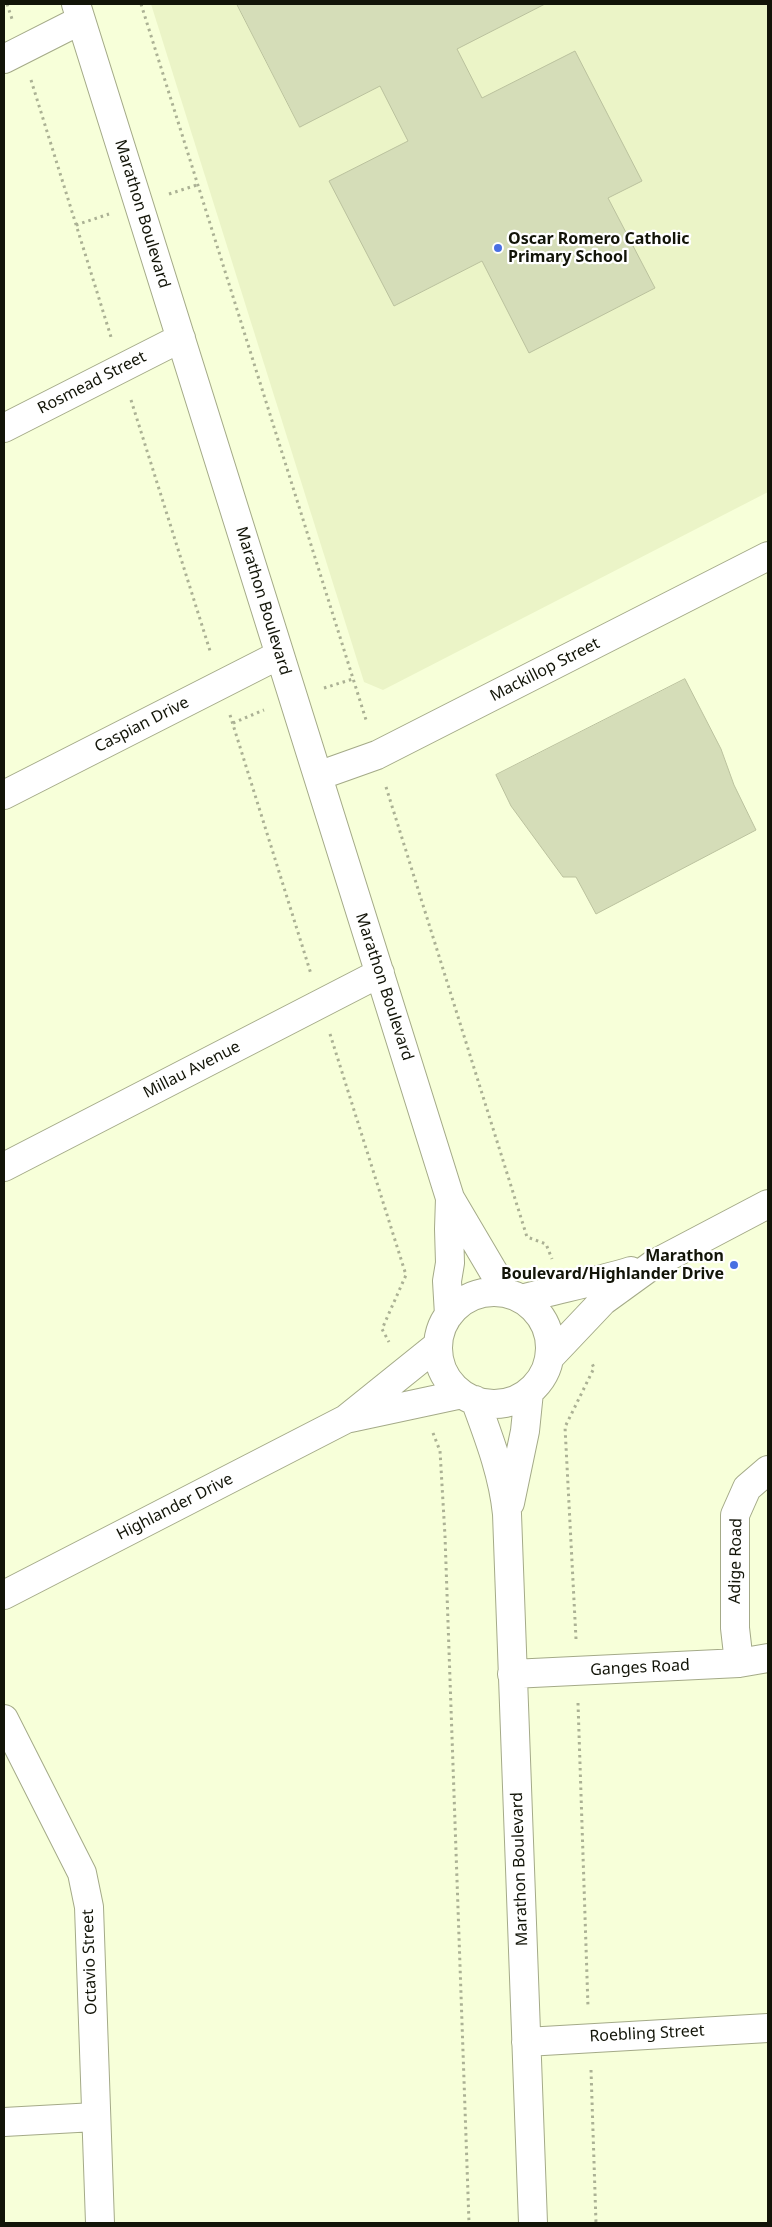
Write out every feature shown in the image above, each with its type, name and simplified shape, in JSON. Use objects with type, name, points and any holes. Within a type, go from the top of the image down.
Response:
[{"type":"street","points":[[13,55],[78,12]]},
{"type":"street","name":"Marathon Boulevard","points":[[78,12],[450,1198],[513,1296]]},
{"type":"street","name":"Rosmead Street","points":[[4,428],[181,338]]},
{"type":"street","name":"Mackillop Street","points":[[318,776],[377,755],[768,556]]},
{"type":"street","name":"Caspian Drive","points":[[4,794],[279,655]]},
{"type":"street","name":"Millau Avenue","points":[[4,1167],[380,973]]},
{"type":"street","name":"Marathon Boulevard","points":[[449,1315],[447,1281],[450,1263],[448,1229],[450,1198]]},
{"type":"street","points":[[654,1264],[594,1282],[563,1288],[513,1296],[490,1292],[474,1295],[460,1303],[449,1315],[441,1329],[438,1345],[440,1364],[449,1380],[469,1397],[489,1404],[503,1403],[516,1399],[529,1392],[545,1370],[550,1358],[603,1301],[654,1264],[768,1204]]},
{"type":"street","points":[[513,1296],[535,1309],[544,1324],[549,1340],[550,1358]]},
{"type":"street","name":"Highlander Drive","points":[[4,1595],[346,1419],[404,1370],[438,1345]]},
{"type":"street","name":"Marathon Boulevard","points":[[507,1514],[525,1431],[529,1392]]},
{"type":"street","name":"Marathon Boulevard","points":[[469,1397],[496,1455],[504,1485],[507,1514],[533,2223]]},
{"type":"street","name":"Highlander Drive","points":[[346,1419],[422,1403],[469,1397]]},
{"type":"street","name":"Adige Road","points":[[739,1663],[735,1628],[735,1515],[747,1488],[768,1470]]},
{"type":"street","name":"Ganges Road","points":[[512,1674],[739,1663],[768,1658]]},
{"type":"street","name":"Octavio Street","points":[[4,1719],[82,1873],[89,1907],[100,2223]]},
{"type":"street","name":"Roebling Street","points":[[526,2042],[768,2028]]},
{"type":"street","points":[[4,2122],[95,2117]]},
{"type":"path","points":[[7,4],[13,55],[121,369],[406,1275],[382,1329],[404,1370]]},
{"type":"path","points":[[422,1403],[440,1451],[445,1536],[469,2223]]},
{"type":"shaded area","name":"Oscar Romero Catholic Primary School","points":[[151,4],[768,4],[768,492],[383,690],[364,682]]},
{"type":"building","points":[[237,4],[545,4],[457,49],[482,98],[575,51],[642,181],[608,198],[655,288],[529,353],[482,261],[394,306],[329,181],[408,141],[380,86],[300,127]]},
{"type":"building","points":[[685,679],[721,749],[734,785],[756,830],[596,914],[576,877],[563,877],[511,806],[496,775]]},
{"type":"place","name":"Oscar Romero Catholic Primary School","points":[[498,248]]},
{"type":"place","name":"Marathon Boulevard/Highlander Drive","points":[[734,1265]]}]
